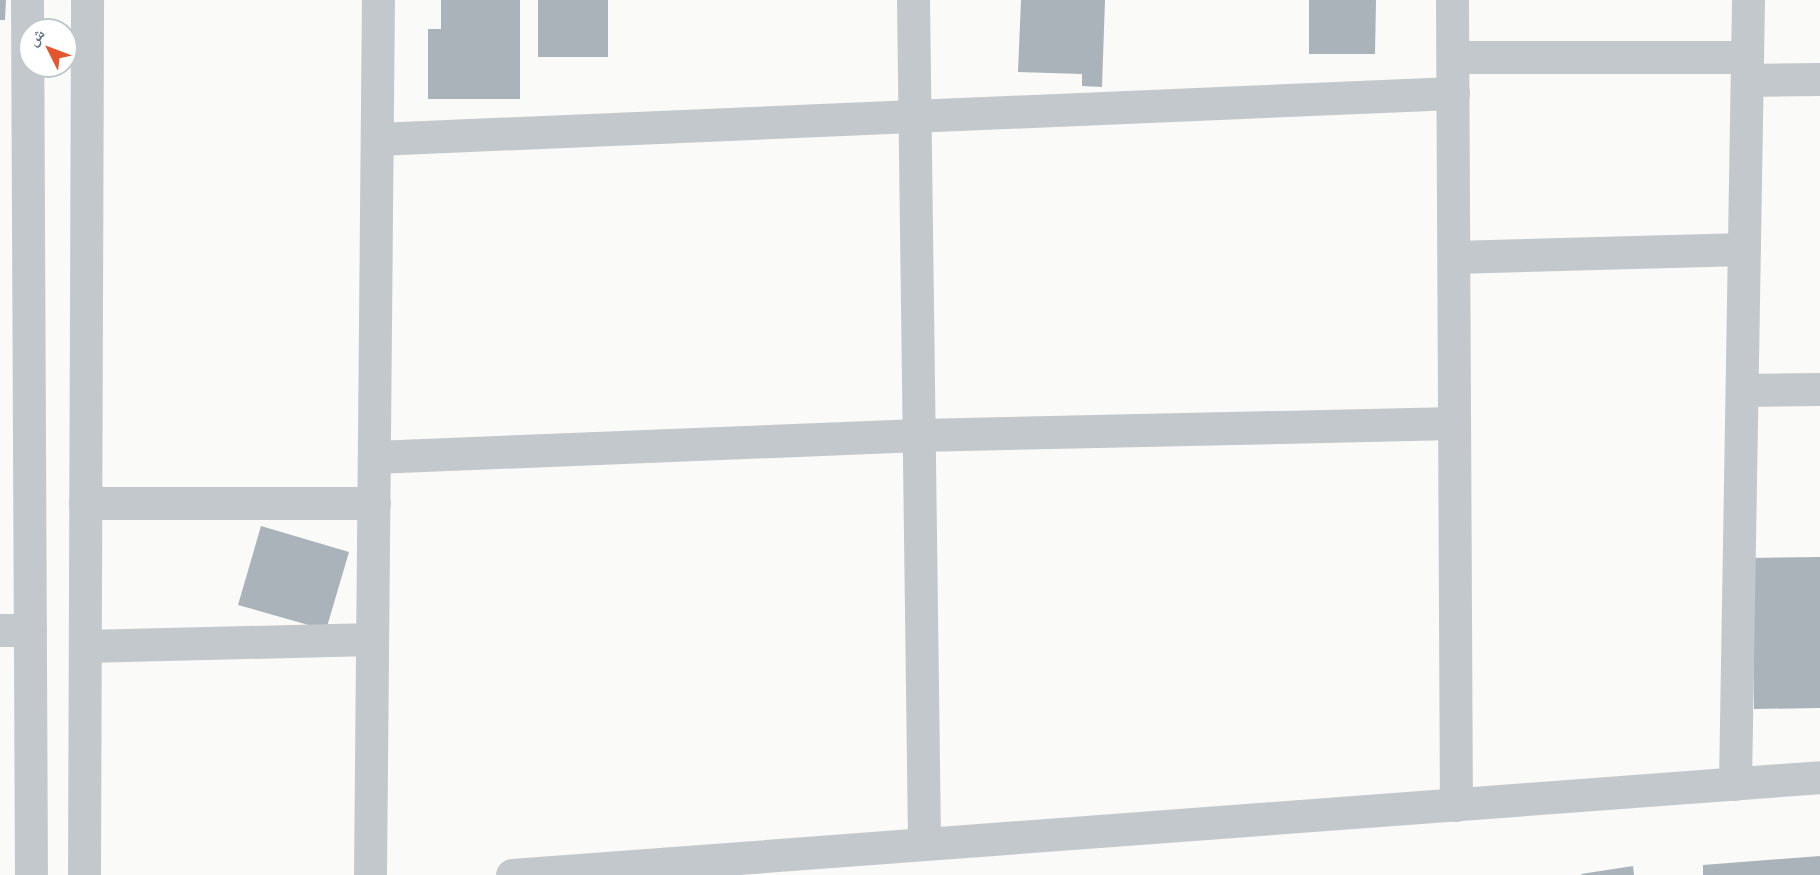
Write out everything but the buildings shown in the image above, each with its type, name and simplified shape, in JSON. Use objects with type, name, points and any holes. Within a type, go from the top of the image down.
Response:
[{"type":"street","points":[[27,0],[15,630],[31,875]]},
{"type":"street","points":[[84,875],[87,0]]},
{"type":"street","points":[[370,875],[378,0]]},
{"type":"street","points":[[913,0],[924,844]]},
{"type":"street","points":[[1452,0],[1456,805]]},
{"type":"street","points":[[1735,784],[1748,0]]},
{"type":"street","points":[[1453,57],[1747,69],[1820,79]]},
{"type":"street","points":[[377,139],[1453,93]]},
{"type":"street","points":[[1454,257],[1744,249]]},
{"type":"street","points":[[1742,390],[1820,389]]},
{"type":"street","points":[[374,457],[919,435],[1454,423]]},
{"type":"street","points":[[86,503],[374,502]]},
{"type":"street","points":[[85,646],[372,639]]},
{"type":"street","points":[[512,875],[1820,777]]}]
